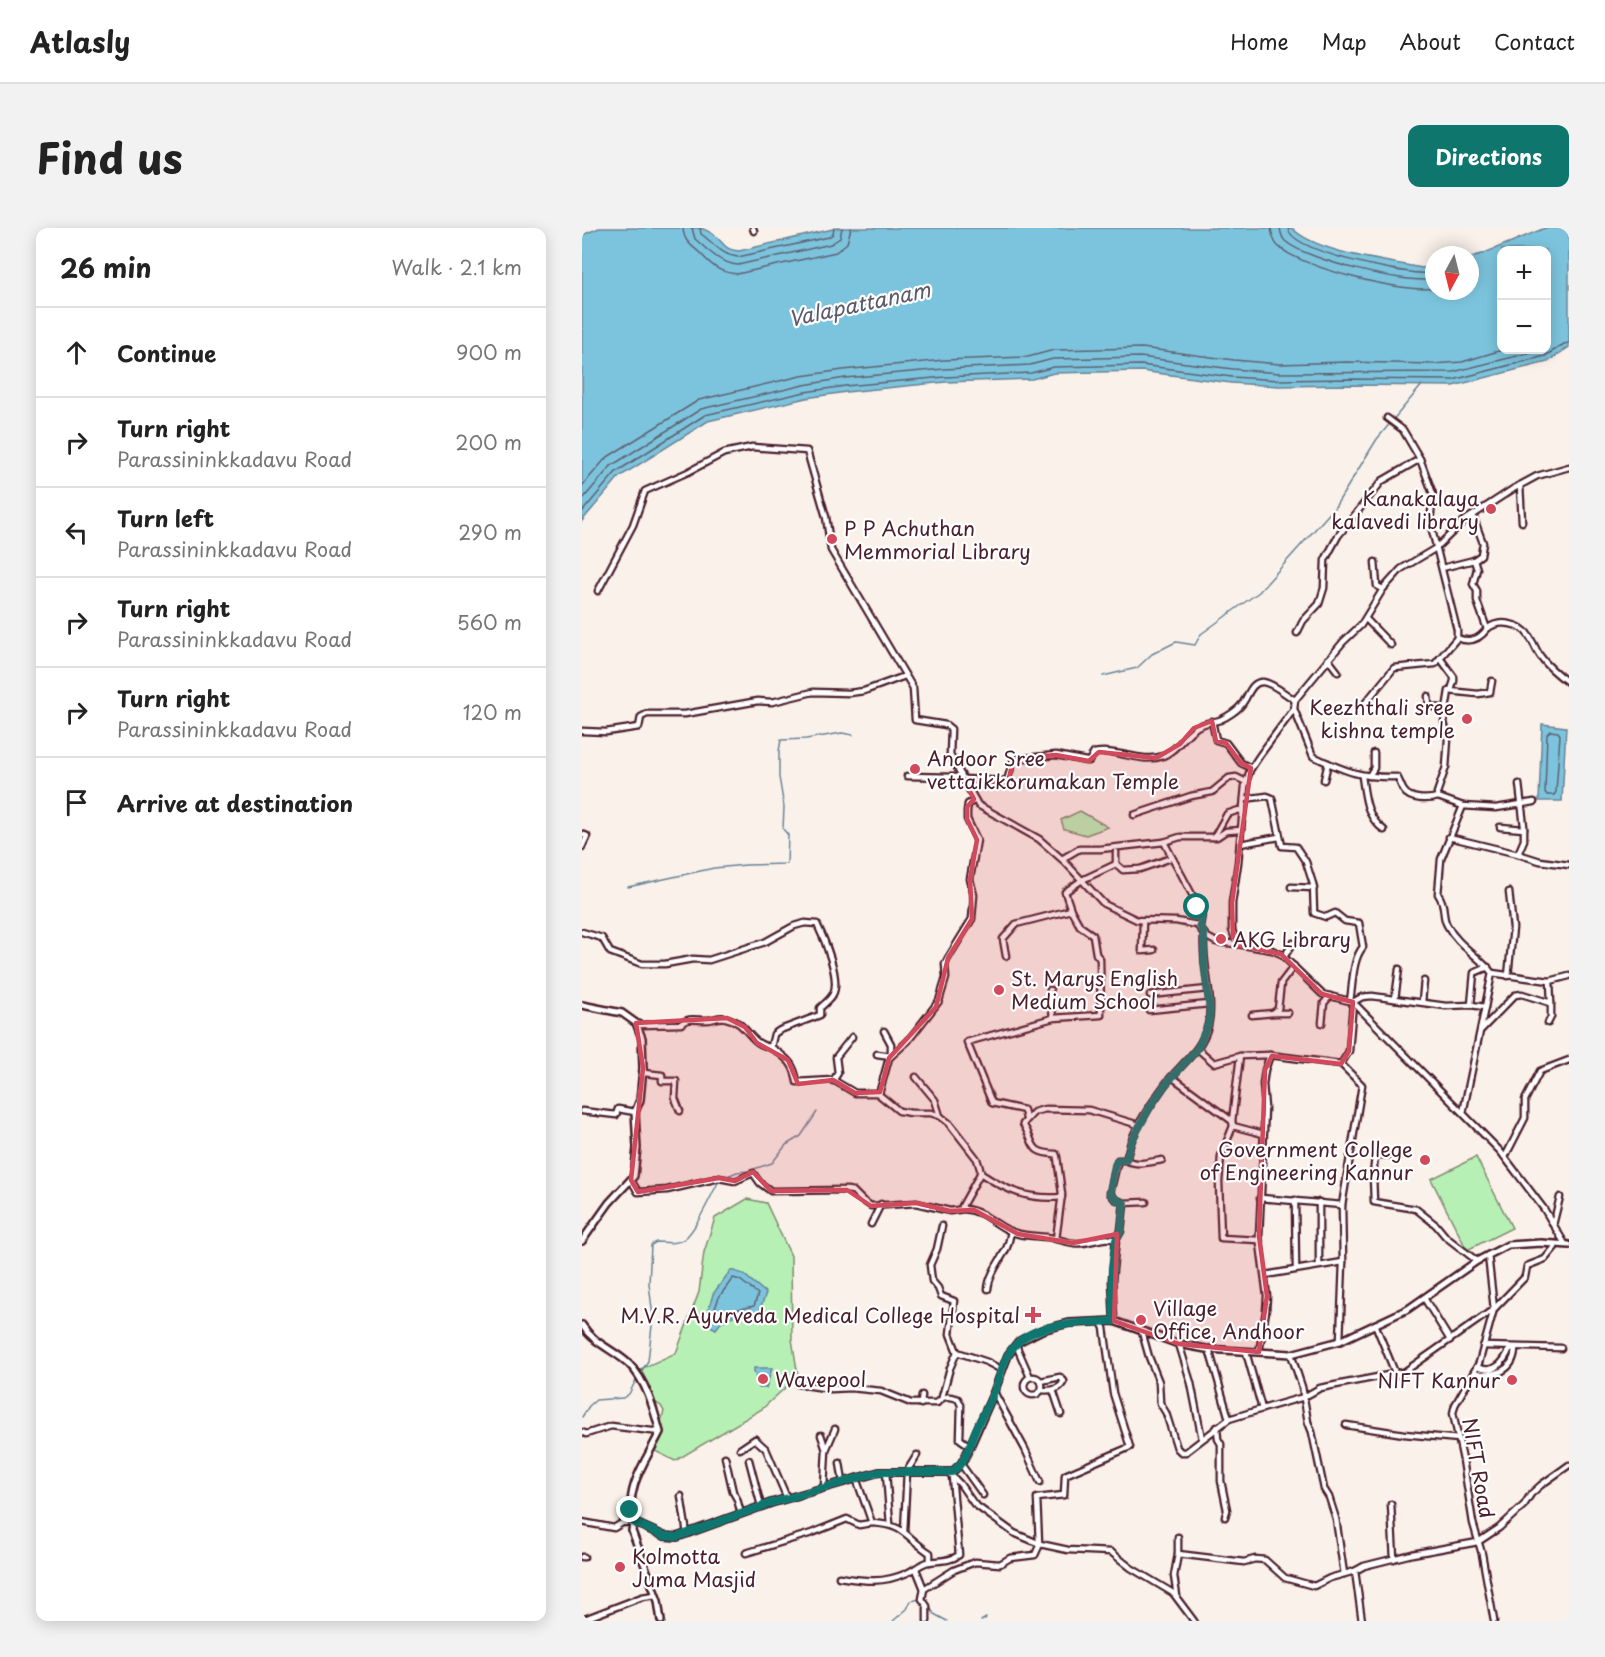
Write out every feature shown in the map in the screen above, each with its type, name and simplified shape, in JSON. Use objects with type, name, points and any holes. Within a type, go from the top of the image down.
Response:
[{"type":"main road","points":[[582,1005],[622,1013],[636,1023],[642,1038],[643,1068],[640,1100],[635,1112],[637,1148],[634,1176],[609,1203],[582,1241]]},
{"type":"main road","points":[[633,1522],[664,1536],[677,1537],[761,1506],[856,1478],[886,1472],[907,1471],[950,1474],[961,1464],[970,1446],[1008,1355],[1028,1336],[1055,1326],[1069,1323],[1114,1321],[1179,1344],[1209,1349],[1291,1354],[1340,1341],[1408,1309],[1477,1261],[1508,1245],[1523,1243],[1567,1245]]},
{"type":"main road","points":[[582,1325],[601,1346],[624,1360],[640,1378],[660,1432],[636,1476],[630,1505],[633,1522],[631,1526],[656,1595],[661,1621]]},
{"type":"street","points":[[1366,702],[1394,668],[1435,664],[1457,638],[1457,630],[1430,522],[1433,494],[1420,459],[1403,430],[1390,420]]},
{"type":"street","points":[[598,591],[633,525],[645,491],[724,453],[752,447],[807,451],[826,517],[831,550],[913,688],[915,720],[946,725],[951,729],[950,754],[975,800],[982,808],[1039,839],[1062,859],[1104,904],[1129,917],[1143,921],[1176,921],[1200,926]]},
{"type":"street","points":[[1297,633],[1303,621],[1319,604],[1324,588],[1324,560],[1338,536],[1382,481],[1420,459]]},
{"type":"street","points":[[1237,944],[1232,930],[1232,903],[1246,782],[1251,768],[1294,708],[1295,700],[1348,636],[1366,619],[1383,589],[1401,569],[1436,548],[1464,521],[1520,485],[1537,476],[1569,467]]},
{"type":"street","points":[[1520,485],[1522,522]]},
{"type":"street","points":[[1442,568],[1474,560],[1481,555],[1483,547],[1473,516]]},
{"type":"street","points":[[1474,560],[1477,568],[1473,584],[1487,628]]},
{"type":"street","points":[[1376,562],[1377,586],[1383,589]]},
{"type":"street","points":[[1366,619],[1391,645]]},
{"type":"street","points":[[1457,638],[1475,640],[1487,628],[1505,622],[1528,634],[1538,654],[1550,669],[1569,683]]},
{"type":"street","points":[[1438,797],[1438,789],[1445,775],[1448,749],[1444,723],[1445,709],[1448,693],[1454,681],[1454,677],[1440,658]]},
{"type":"street","points":[[1328,659],[1338,672]]},
{"type":"street","points":[[582,730],[614,731],[639,727],[641,717],[647,714],[685,714],[758,701],[783,701],[813,692],[864,691],[904,676]]},
{"type":"street","points":[[1451,690],[1478,694],[1490,692],[1492,681]]},
{"type":"street","points":[[907,776],[1007,781],[1012,761],[1021,758],[1056,755],[1089,761],[1094,753],[1099,752],[1143,758],[1161,756],[1180,744],[1194,728],[1220,720],[1240,707],[1254,684],[1268,683],[1295,700]]},
{"type":"street","points":[[1428,696],[1429,706],[1445,709]]},
{"type":"street","points":[[1294,708],[1313,756],[1362,776],[1397,777],[1408,795],[1420,798],[1438,797],[1463,806],[1484,809],[1534,802]]},
{"type":"street","points":[[1212,721],[1216,740],[1227,743],[1240,763],[1251,768]]},
{"type":"street","points":[[1369,776],[1374,768],[1374,753]]},
{"type":"street","points":[[1324,780],[1328,763]]},
{"type":"street","points":[[1362,776],[1371,818],[1384,830]]},
{"type":"street","points":[[1134,814],[1191,796],[1212,792],[1229,778],[1236,777],[1246,782]]},
{"type":"street","points":[[1518,854],[1524,840],[1519,784]]},
{"type":"street","points":[[1244,799],[1267,796],[1272,798],[1282,846],[1296,847],[1306,862],[1314,888],[1314,913],[1326,916],[1337,914],[1345,921],[1359,923],[1364,947],[1358,954],[1349,1051],[1341,1064]]},
{"type":"street","points":[[879,1094],[886,1065],[891,1056],[908,1041],[936,1007],[946,978],[945,964],[972,919],[974,895],[970,879],[977,840],[967,819],[967,811],[968,804],[975,800]]},
{"type":"street","points":[[1463,806],[1441,859],[1438,894],[1444,902],[1446,924],[1492,973],[1463,1113]]},
{"type":"street","points":[[1214,837],[1227,814],[1239,810],[1243,812]]},
{"type":"street","points":[[1500,827],[1524,829]]},
{"type":"street","points":[[1062,859],[1079,849],[1164,842],[1180,837],[1214,837],[1226,831],[1241,830]]},
{"type":"street","points":[[582,848],[584,835]]},
{"type":"street","points":[[1240,844],[1280,837]]},
{"type":"street","points":[[1449,837],[1540,861],[1569,865]]},
{"type":"street","points":[[1126,1160],[1139,1125],[1172,1077],[1198,1048],[1208,1024],[1209,1004],[1204,962],[1204,934],[1200,926],[1202,913],[1164,842]]},
{"type":"street","points":[[1116,852],[1116,864],[1123,870],[1140,869],[1172,858]]},
{"type":"street","points":[[1026,1119],[1024,1110],[992,1102],[967,1042],[1053,1018],[1101,1016],[1100,959],[1096,954],[1095,940],[1093,934],[1080,926],[1065,892],[1082,880],[1116,864]]},
{"type":"street","points":[[1291,887],[1314,888]]},
{"type":"street","points":[[1508,976],[1513,928],[1509,892]]},
{"type":"street","points":[[1006,956],[1003,939],[1016,924],[1071,910]]},
{"type":"street","points":[[1143,921],[1142,951],[1154,950]]},
{"type":"street","points":[[582,932],[602,938],[610,952],[642,964],[665,964],[693,959],[709,960],[765,942],[794,926],[805,923],[817,924],[833,970],[835,988],[833,996],[820,1008],[820,1015],[774,1034],[771,1047]]},
{"type":"street","points":[[1204,934],[1216,942],[1272,950],[1284,957],[1322,994],[1352,1001],[1505,1157],[1567,1245]]},
{"type":"street","points":[[1284,957],[1293,943]]},
{"type":"street","points":[[1273,1013],[1278,1009],[1281,983],[1294,966]]},
{"type":"street","points":[[1471,1005],[1474,973],[1488,967]]},
{"type":"street","points":[[1395,999],[1399,969]]},
{"type":"street","points":[[1492,973],[1550,981],[1569,976]]},
{"type":"street","points":[[1422,1002],[1424,981]]},
{"type":"street","points":[[1548,1023],[1551,1017],[1550,981]]},
{"type":"street","points":[[1150,995],[1208,989]]},
{"type":"street","points":[[1050,990],[1053,1018]]},
{"type":"street","points":[[1481,1030],[1515,995],[1522,994],[1551,1003]]},
{"type":"street","points":[[1322,1023],[1324,1003],[1330,996]]},
{"type":"street","points":[[1352,1001],[1372,996],[1446,1006],[1485,1007]]},
{"type":"street","points":[[1149,1010],[1209,1004]]},
{"type":"street","points":[[1252,1015],[1288,1013]]},
{"type":"street","points":[[636,1023],[641,1025],[681,1024],[684,1020],[709,1021],[717,1017],[737,1021],[745,1027],[757,1043],[771,1047],[788,1060],[794,1067],[797,1082],[833,1081],[855,1093],[879,1094],[899,1111],[932,1113],[940,1116],[950,1123],[977,1159],[980,1173],[963,1206],[964,1209]]},
{"type":"street","points":[[884,1031],[891,1044],[891,1056]]},
{"type":"street","points":[[833,1081],[838,1073],[836,1057],[852,1037]]},
{"type":"street","points":[[1198,1048],[1214,1063],[1240,1056],[1270,1055],[1341,1064],[1362,1084],[1342,1205],[1343,1262],[1340,1341]]},
{"type":"street","points":[[877,1054],[891,1056]]},
{"type":"street","points":[[1259,1352],[1266,1311],[1265,1275],[1259,1240],[1265,1108],[1263,1084],[1270,1055]]},
{"type":"street","points":[[1240,1056],[1232,1123],[1221,1156],[1219,1182],[1221,1238],[1259,1240]]},
{"type":"street","points":[[1505,1157],[1525,1118],[1525,1100],[1540,1071],[1569,1060]]},
{"type":"street","points":[[643,1068],[644,1072],[662,1075],[662,1081],[676,1081],[675,1098],[680,1111]]},
{"type":"street","points":[[916,1077],[935,1100],[940,1116]]},
{"type":"street","points":[[1172,1077],[1232,1123],[1263,1134]]},
{"type":"street","points":[[582,1111],[599,1111],[611,1115],[616,1115],[618,1109],[635,1112]]},
{"type":"street","points":[[1056,1239],[1062,1185],[1056,1154],[1044,1154],[1035,1148],[1023,1124],[1026,1119],[1039,1109],[1089,1110],[1139,1125]]},
{"type":"street","points":[[1400,1155],[1375,1157],[1374,1202],[1416,1209],[1477,1261]]},
{"type":"street","points":[[1146,1202],[1124,1203],[1115,1199],[1110,1193],[1115,1165],[1118,1160],[1139,1163],[1162,1160]]},
{"type":"street","points":[[631,1180],[638,1191],[648,1192],[667,1190],[711,1179],[735,1181],[753,1173],[760,1183],[771,1191],[847,1190],[853,1191],[871,1206],[916,1203],[950,1211],[974,1210],[987,1215],[1011,1232],[1018,1234],[1073,1243],[1089,1243],[1107,1237],[1116,1240]]},
{"type":"street","points":[[980,1173],[1017,1193],[1041,1198],[1062,1197]]},
{"type":"street","points":[[1553,1225],[1560,1197]]},
{"type":"street","points":[[1260,1198],[1342,1205]]},
{"type":"street","points":[[1294,1200],[1296,1269]]},
{"type":"street","points":[[1319,1202],[1319,1264]]},
{"type":"street","points":[[1114,1321],[1112,1280],[1116,1240],[1121,1231],[1124,1203]]},
{"type":"street","points":[[871,1224],[881,1204]]},
{"type":"street","points":[[798,1384],[831,1389],[881,1391],[911,1403],[921,1404],[937,1402],[942,1397],[957,1352],[950,1334],[954,1301],[941,1296],[932,1281],[930,1265],[937,1249],[942,1226]]},
{"type":"street","points":[[988,1289],[988,1284],[1008,1246],[1011,1232]]},
{"type":"street","points":[[1142,1332],[1159,1382],[1160,1403],[1166,1413],[1177,1448],[1181,1452],[1186,1452],[1229,1419],[1304,1397],[1320,1388],[1404,1372],[1494,1309],[1525,1277],[1527,1266],[1545,1259],[1555,1247],[1554,1244]]},
{"type":"street","name":"NIFT Road","points":[[1488,1255],[1494,1309],[1477,1366],[1455,1405],[1454,1413],[1473,1523],[1494,1621]]},
{"type":"street","points":[[1265,1275],[1319,1264],[1343,1262]]},
{"type":"street","points":[[1424,1298],[1450,1340]]},
{"type":"street","points":[[922,1594],[960,1567],[975,1562],[1000,1564],[1010,1558],[1035,1555],[1039,1544],[1037,1498],[1064,1495],[1065,1475],[1130,1447],[1116,1406],[1104,1328],[1101,1322]]},
{"type":"street","points":[[1375,1324],[1396,1375]]},
{"type":"street","points":[[1179,1344],[1191,1383],[1202,1439]]},
{"type":"street","points":[[1016,1345],[1030,1377]]},
{"type":"street","points":[[1483,1346],[1561,1348]]},
{"type":"street","points":[[1474,1372],[1491,1376],[1506,1368],[1515,1349],[1510,1348],[1505,1360],[1496,1368],[1488,1370],[1477,1366]]},
{"type":"street","points":[[1209,1349],[1229,1419]]},
{"type":"street","points":[[957,1352],[987,1362],[1002,1370]]},
{"type":"street","points":[[1246,1352],[1262,1409]]},
{"type":"street","points":[[1291,1354],[1304,1397],[1318,1470],[1336,1519],[1344,1574]]},
{"type":"street","points":[[1030,1377],[1041,1381],[1057,1377],[1063,1379],[1063,1385],[1053,1390],[1042,1390],[1034,1395],[1026,1391],[1025,1382],[1030,1377]]},
{"type":"street","points":[[1041,1381],[1042,1390]]},
{"type":"street","points":[[1053,1390],[1061,1414]]},
{"type":"street","points":[[994,1392],[1040,1482]]},
{"type":"street","points":[[921,1404],[922,1395]]},
{"type":"street","points":[[942,1397],[949,1396],[958,1399],[961,1405],[960,1439],[970,1446]]},
{"type":"street","points":[[1346,1425],[1404,1434],[1459,1439]]},
{"type":"street","points":[[582,1432],[586,1434],[611,1426],[660,1432]]},
{"type":"street","points":[[1217,1427],[1221,1444],[1221,1481],[1227,1510],[1225,1517]]},
{"type":"street","points":[[824,1487],[826,1450],[835,1429]]},
{"type":"street","points":[[821,1435],[826,1450]]},
{"type":"street","points":[[740,1449],[754,1439],[766,1449],[788,1498]]},
{"type":"street","points":[[904,1532],[907,1471],[916,1455]]},
{"type":"street","points":[[725,1457],[741,1514]]},
{"type":"street","points":[[749,1460],[761,1506]]},
{"type":"street","points":[[840,1463],[843,1482]]},
{"type":"street","points":[[961,1464],[983,1494]]},
{"type":"street","points":[[1178,1554],[1244,1562],[1255,1559],[1265,1560],[1285,1578],[1314,1586],[1330,1578],[1394,1559],[1478,1542],[1499,1528],[1524,1505],[1531,1494],[1569,1465]]},
{"type":"street","points":[[886,1472],[890,1524]]},
{"type":"street","points":[[950,1474],[974,1504],[1014,1533],[1039,1544],[1080,1552],[1111,1552],[1131,1568],[1173,1593],[1194,1621]]},
{"type":"street","points":[[950,1474],[960,1567]]},
{"type":"street","points":[[856,1478],[872,1523]]},
{"type":"street","points":[[681,1496],[687,1534]]},
{"type":"street","points":[[1391,1504],[1394,1559]]},
{"type":"street","points":[[746,1553],[812,1533],[847,1519],[860,1525],[890,1524],[930,1553],[930,1562]]},
{"type":"street","points":[[582,1522],[614,1528],[622,1523],[633,1522]]},
{"type":"street","points":[[1178,1537],[1174,1576],[1178,1599]]},
{"type":"street","points":[[839,1577],[879,1582],[890,1580],[916,1569],[925,1562],[952,1559],[959,1555]]},
{"type":"street","points":[[916,1569],[927,1605],[927,1621]]},
{"type":"street","points":[[1355,1571],[1362,1621]]},
{"type":"street","points":[[582,1620],[642,1597],[656,1595]]},
{"type":"highlighted area","points":[[1212,721],[1216,741],[1226,743],[1241,763],[1251,768],[1232,903],[1233,936],[1238,945],[1281,954],[1322,994],[1353,1002],[1349,1051],[1341,1064],[1272,1056],[1265,1070],[1259,1236],[1267,1296],[1259,1352],[1179,1344],[1114,1321],[1117,1234],[1073,1243],[1018,1234],[974,1210],[950,1211],[916,1203],[871,1206],[847,1190],[771,1191],[753,1172],[735,1181],[719,1178],[638,1192],[631,1180],[643,1068],[636,1023],[727,1018],[745,1027],[757,1043],[788,1060],[798,1084],[833,1080],[855,1093],[880,1092],[889,1058],[936,1007],[948,958],[972,919],[970,879],[977,840],[967,819],[967,807],[974,799],[963,779],[1008,782],[1013,761],[1021,758],[1056,755],[1089,761],[1099,752],[1156,758],[1180,744],[1194,728]]},
{"type":"green space","points":[[1080,811],[1108,827],[1086,835],[1064,829],[1061,820]]},
{"type":"green space","points":[[1476,1157],[1512,1228],[1467,1250],[1431,1179]]},
{"type":"green space","points":[[747,1199],[766,1203],[791,1256],[792,1339],[798,1376],[762,1409],[675,1461],[655,1451],[663,1433],[660,1425],[664,1411],[652,1400],[638,1370],[676,1353],[699,1292],[704,1252],[715,1218]]},
{"type":"water","name":"Valapattanam","points":[[599,228],[701,228],[713,234],[727,247],[739,251],[837,228],[1292,228],[1303,237],[1335,250],[1425,267],[1425,300],[1479,300],[1479,255],[1497,248],[1497,354],[1551,354],[1551,246],[1501,246],[1545,228],[1569,228],[1569,347],[1547,362],[1453,386],[1279,386],[1231,383],[1141,371],[1054,373],[1032,379],[946,382],[806,398],[708,421],[619,477],[582,521],[582,235]]},
{"type":"water","points":[[1542,724],[1566,727],[1562,801],[1539,801]]},
{"type":"water","points":[[731,1270],[743,1274],[766,1293],[759,1312],[728,1318],[716,1329],[710,1326],[706,1319],[713,1294]]},
{"type":"water","name":"Wavepool","points":[[754,1368],[772,1368],[766,1388],[759,1388]]},
{"type":"waterway","points":[[1103,676],[1137,668],[1152,654],[1176,642],[1195,645],[1201,634],[1259,592],[1335,507],[1377,439],[1422,385]]},
{"type":"waterway","points":[[628,887],[714,868],[787,864],[788,835],[783,829],[784,807],[779,777],[781,740],[806,739],[842,733],[853,735]]},
{"type":"waterway","points":[[725,1177],[772,1163],[786,1145],[801,1136],[817,1112]]},
{"type":"waterway","points":[[641,1372],[648,1361],[653,1317],[649,1284],[651,1245],[656,1242],[674,1243],[684,1239],[698,1220],[719,1181]]},
{"type":"waterway","points":[[582,1417],[596,1400],[623,1398],[629,1394],[637,1378]]},
{"type":"waterway","points":[[893,1621],[907,1609],[911,1601],[925,1598],[934,1614],[947,1621]]},
{"type":"waterway","points":[[981,1621],[986,1618]]},
{"type":"place","name":"Kanakalaya kalavedi library","points":[[1491,509]]},
{"type":"place","name":"P P Achuthan Memmorial Library","points":[[832,539]]},
{"type":"place","name":"Keezhthali sree kishna temple","points":[[1467,719]]},
{"type":"place","name":"Andoor Sree vettaikkorumakan Temple","points":[[915,769]]},
{"type":"place","name":"AKG Library","points":[[1221,939]]},
{"type":"place","name":"St. Marys English Medium School","points":[[999,990]]},
{"type":"place","name":"Government College of Engineering Kannur","points":[[1425,1160]]},
{"type":"place","name":"M.V.R. Ayurveda Medical College Hospital","points":[[1033,1315]]},
{"type":"place","name":"Village Office, Andhoor","points":[[1141,1320]]},
{"type":"place","name":"Wavepool","points":[[763,1379]]},
{"type":"place","name":"NIFT Kannur","points":[[1512,1380]]},
{"type":"place","name":"Kolmotta Juma Masjid","points":[[620,1567]]},
{"type":"route","points":[[630,1510],[633,1522],[664,1536],[677,1537],[771,1503],[879,1472],[952,1472],[961,1464],[968,1451],[1008,1355],[1018,1342],[1055,1326],[1069,1323],[1114,1321],[1112,1269],[1116,1240],[1121,1231],[1124,1211],[1124,1203],[1115,1199],[1110,1193],[1115,1165],[1118,1160],[1126,1160],[1139,1125],[1165,1085],[1198,1048],[1204,1039],[1208,1024],[1210,1012],[1204,962],[1204,934],[1200,926],[1202,915],[1197,907]]}]
